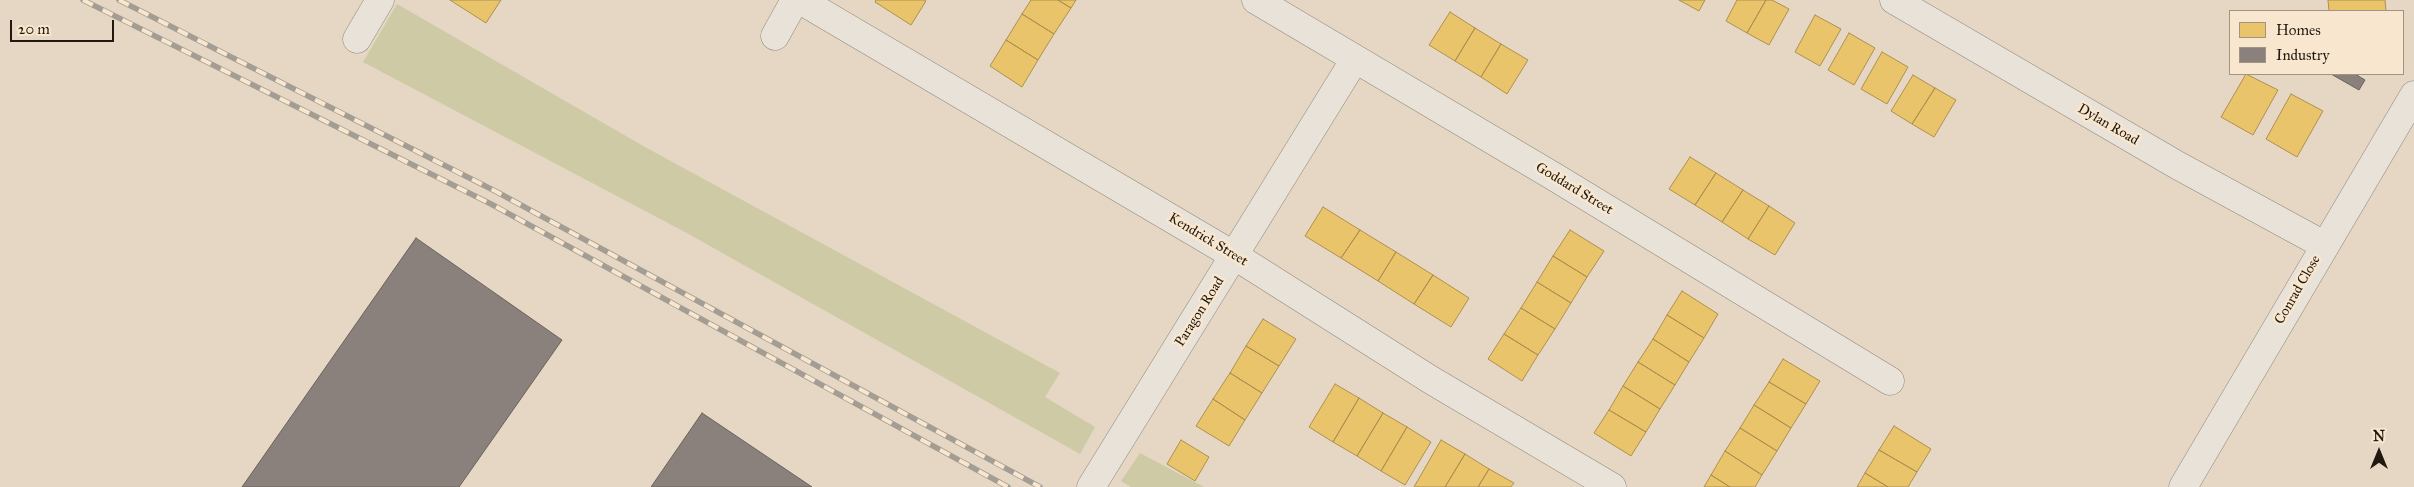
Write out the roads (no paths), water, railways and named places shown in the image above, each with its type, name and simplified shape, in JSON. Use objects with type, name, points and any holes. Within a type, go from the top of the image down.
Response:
[{"type":"street","points":[[357,39],[379,0]]},
{"type":"street","points":[[775,36],[795,0]]},
{"type":"street","name":"Kendrick Street","points":[[800,0],[1235,256],[1431,380],[1612,487]]},
{"type":"street","name":"Goddard Street","points":[[1256,0],[1553,176],[1890,381]]},
{"type":"street","name":"Dylan Road","points":[[1894,0],[2177,166],[2324,245]]},
{"type":"street","name":"Paragon Road","points":[[1091,487],[1355,59]]},
{"type":"street","name":"Conrad Close","points":[[2183,487],[2414,95]]},
{"type":"railway","points":[[83,0],[491,204],[1008,487]]},
{"type":"railway","points":[[119,0],[497,192],[1040,487]]}]
